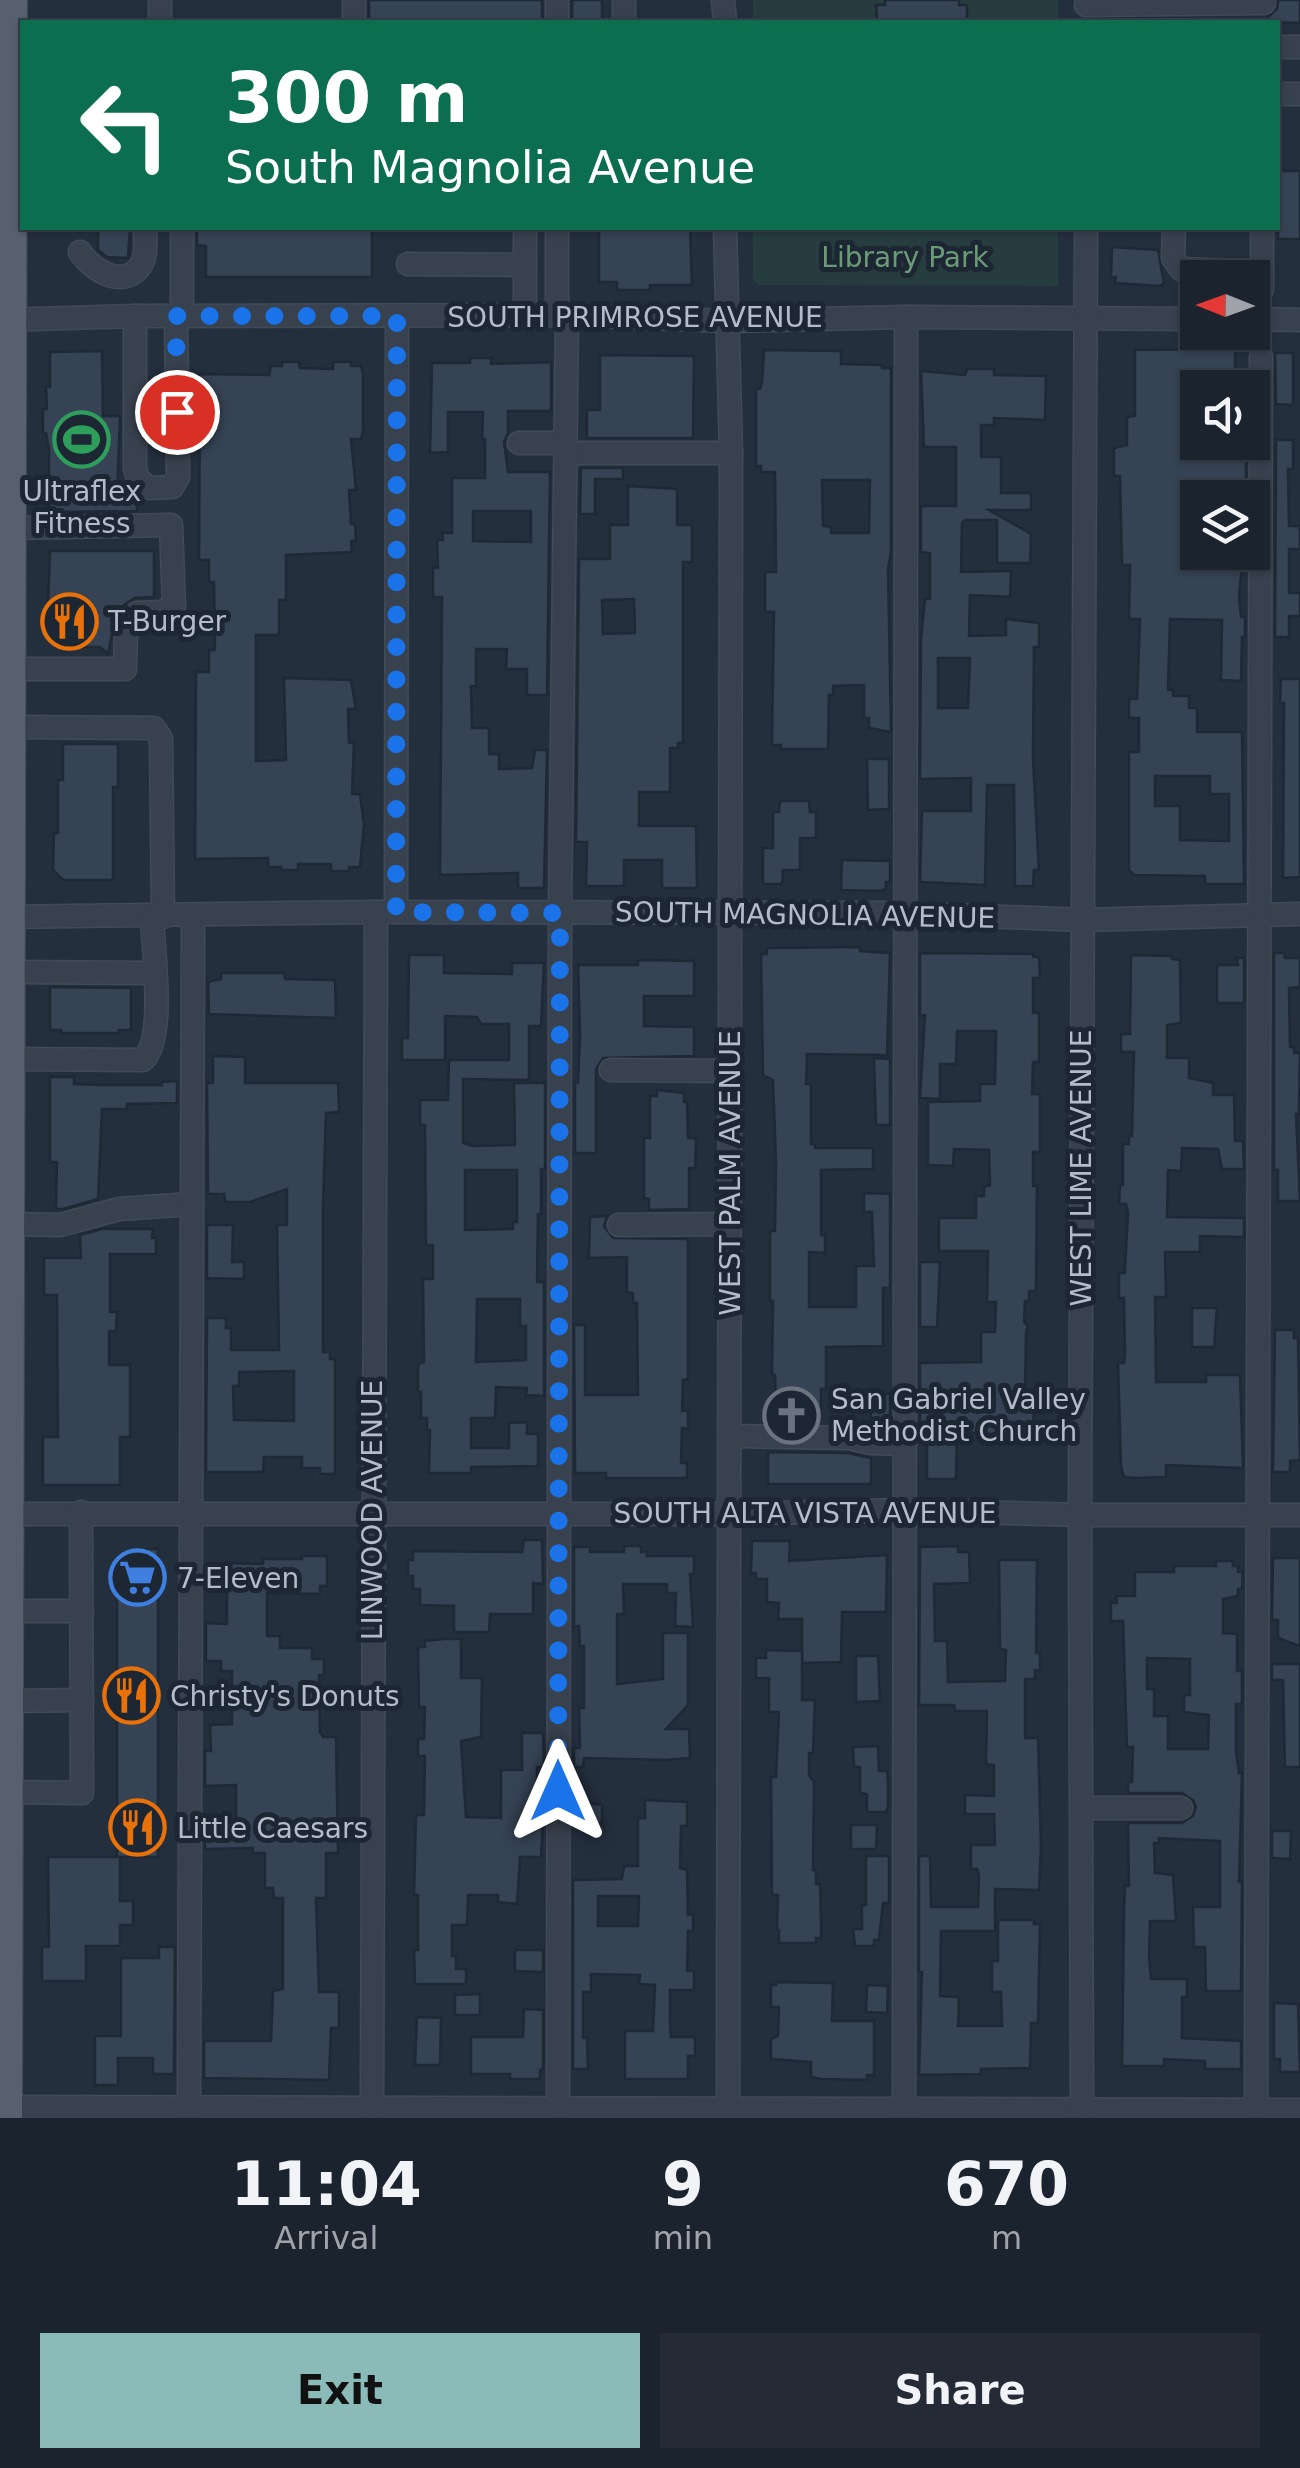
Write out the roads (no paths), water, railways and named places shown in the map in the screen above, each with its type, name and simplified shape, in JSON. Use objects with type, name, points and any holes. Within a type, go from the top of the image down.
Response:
[{"type":"main road","points":[[5,2111],[9,1611],[5,1514],[5,1110],[11,972],[5,917],[6,762],[12,668],[6,620],[12,528],[6,320],[19,169],[7,84],[9,14]]},
{"type":"street","points":[[1086,9],[1264,8]]},
{"type":"street","points":[[80,252],[96,270],[120,276],[132,273],[145,255],[145,230]]},
{"type":"street","points":[[135,316],[135,468],[138,480],[150,488],[172,486],[178,477],[182,230]]},
{"type":"street","points":[[525,230],[525,316]]},
{"type":"street","points":[[557,230],[565,448],[560,913],[558,2108]]},
{"type":"street","name":"WEST PALM AVENUE","points":[[725,230],[731,453],[728,2113]]},
{"type":"street","name":"WEST LIME AVENUE","points":[[1082,2109],[1080,1515],[1086,230]]},
{"type":"street","points":[[1174,230],[1173,258],[1181,270],[1262,280],[1262,230]]},
{"type":"street","points":[[408,264],[524,264]]},
{"type":"street","name":"SOUTH PRIMROSE AVENUE","points":[[6,320],[562,315],[728,321],[906,317],[1180,319]]},
{"type":"street","name":"LINWOOD AVENUE","points":[[379,2111],[372,1514],[397,316]]},
{"type":"street","points":[[904,2109],[906,317]]},
{"type":"street","points":[[1270,320],[1300,320]]},
{"type":"street","points":[[1253,2112],[1262,914],[1261,357]]},
{"type":"street","points":[[519,444],[731,453]]},
{"type":"street","points":[[12,528],[171,525],[174,606],[162,612],[137,613],[126,633],[126,670],[12,668]]},
{"type":"street","points":[[10,1059],[143,1060],[152,1052],[162,739],[154,728],[11,727]]},
{"type":"street","name":"SOUTH MAGNOLIA AVENUE","points":[[5,917],[386,912],[906,914],[1083,920],[1300,914]]},
{"type":"street","points":[[193,917],[190,1512],[203,2111]]},
{"type":"street","points":[[11,972],[154,973]]},
{"type":"street","points":[[610,1070],[730,1072]]},
{"type":"street","points":[[7,1220],[60,1225],[119,1209],[192,1204]]},
{"type":"street","points":[[619,1225],[730,1224]]},
{"type":"street","points":[[730,1436],[850,1438],[905,1444]]},
{"type":"street","name":"SOUTH ALTA VISTA AVENUE","points":[[5,1514],[729,1514],[904,1510],[1300,1515]]},
{"type":"street","points":[[8,1792],[82,1794],[81,1512]]},
{"type":"street","points":[[9,1611],[82,1612]]},
{"type":"street","points":[[9,1701],[82,1700]]},
{"type":"street","points":[[1082,1808],[1181,1808]]},
{"type":"street","points":[[5,2111],[558,2108],[728,2113],[904,2109],[1048,2114],[1082,2109],[1300,2110]]},
{"type":"place","name":"Ultraflex Fitness","points":[[82,440]]},
{"type":"place","name":"T-Burger","points":[[69,621]]},
{"type":"place","name":"San Gabriel Valley Methodist Church","points":[[792,1415]]},
{"type":"place","name":"7-Eleven","points":[[138,1578]]},
{"type":"place","name":"Christy's Donuts","points":[[131,1696]]},
{"type":"place","name":"Little Caesars","points":[[138,1828]]},
{"type":"park label","name":"Library Park","points":[[905,257]]}]
